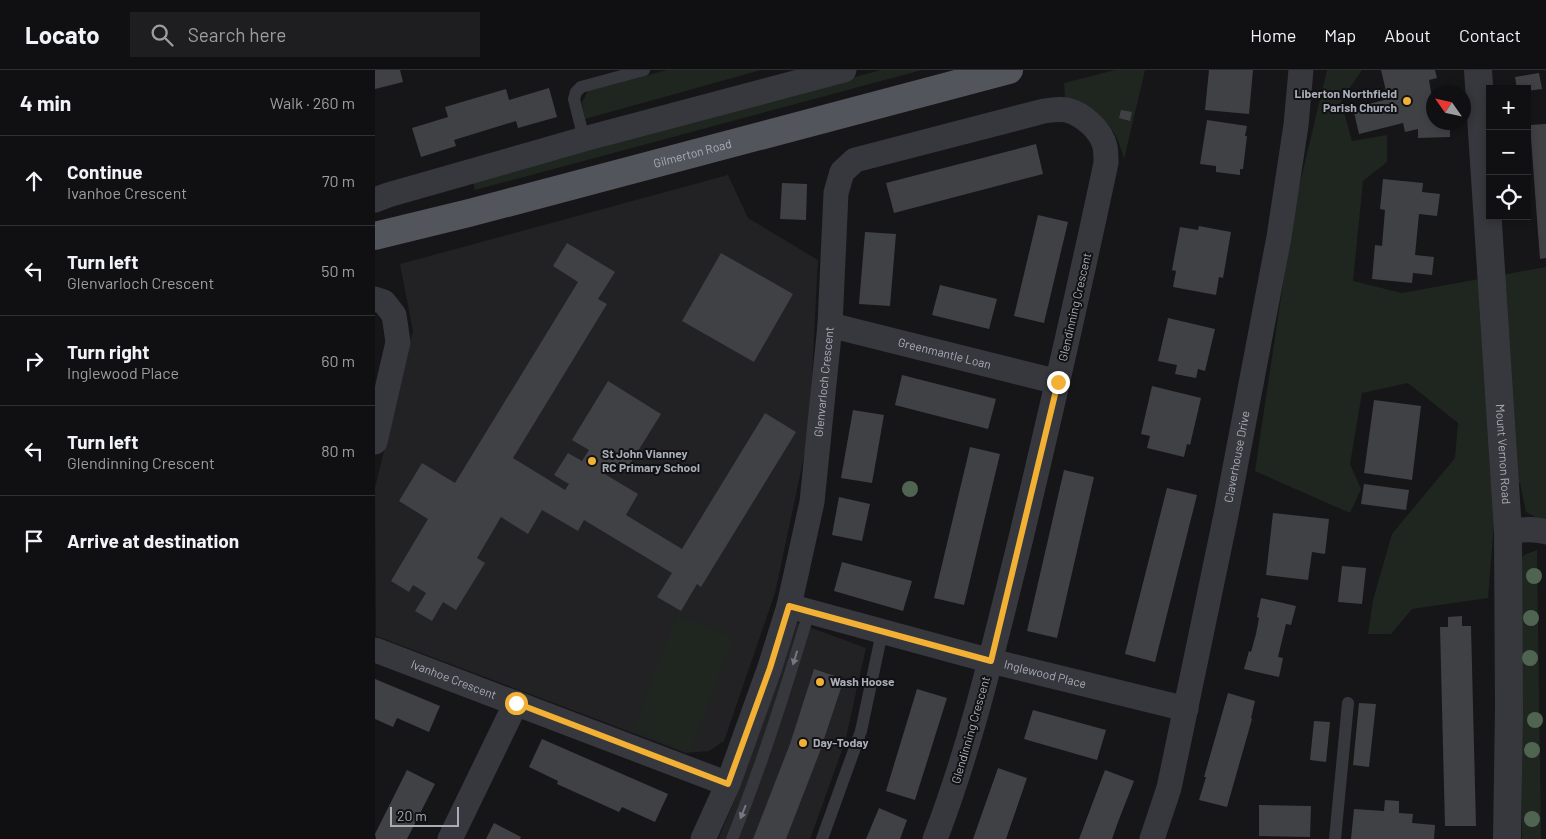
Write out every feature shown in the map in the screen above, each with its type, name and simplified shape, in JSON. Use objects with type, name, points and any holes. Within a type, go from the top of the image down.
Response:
[{"type":"main road","name":"Gilmerton Road","points":[[376,232],[469,213],[1009,70]]},
{"type":"street","points":[[375,200],[388,194],[584,140],[796,76],[844,70]]},
{"type":"street","name":"Claverhouse Drive","points":[[1152,839],[1169,788],[1226,515],[1279,237],[1296,126],[1301,70]]},
{"type":"street","name":"Mount Vernon Road","points":[[1478,70],[1508,531],[1509,709],[1507,839]]},
{"type":"street","name":"Glenvarloch Crescent","points":[[703,839],[728,784],[770,668],[799,609],[830,325],[836,193],[842,172],[855,160],[1044,111],[1067,110],[1091,125]]},
{"type":"street","name":"Glendinning Crescent","points":[[935,839],[951,796],[991,661],[1058,382],[1106,163],[1105,146],[1100,134],[1091,125]]},
{"type":"street","points":[[375,299],[384,302],[394,315],[398,342],[375,442]]},
{"type":"street","name":"Greenmantle Loan","points":[[830,325],[1058,382]]},
{"type":"street","points":[[1508,531],[1525,529],[1546,532]]},
{"type":"street","name":"Inglewood Place","points":[[799,609],[991,661],[1186,709]]},
{"type":"street","name":"Ivanhoe Crescent","points":[[375,650],[728,784]]},
{"type":"street","points":[[450,839],[516,703]]},
{"type":"lane","points":[[584,140],[574,99],[576,92],[581,87],[644,70]]},
{"type":"lane","points":[[732,839],[750,794],[790,674],[799,609]]},
{"type":"lane","points":[[822,839],[861,731],[882,632]]},
{"type":"lane","points":[[1335,839],[1348,703]]},
{"type":"shaded area","points":[[667,70],[761,70],[585,119],[582,102],[588,91]]},
{"type":"shaded area","points":[[881,70],[922,70],[475,190],[473,181]]},
{"type":"shaded area","points":[[1115,70],[1145,70],[1124,159],[1115,135],[1104,120],[1065,99],[1064,83]]},
{"type":"shaded area","points":[[1327,70],[1362,70],[1341,101],[1352,141],[1387,135],[1387,162],[1363,181],[1353,281],[1402,293],[1546,267],[1546,523],[1526,512],[1520,483],[1497,486],[1488,598],[1412,609],[1391,634],[1368,634],[1373,600],[1392,534],[1455,458],[1458,423],[1408,383],[1362,393],[1350,464],[1361,489],[1350,513],[1255,471],[1295,204]]},
{"type":"shaded area","name":"St John Vianney RC Primary School","points":[[728,175],[748,218],[818,260],[809,433],[775,593],[724,741],[709,751],[686,753],[376,636],[375,488],[413,331],[400,264]]},
{"type":"shaded area","points":[[1537,550],[1541,839],[1522,839],[1521,561],[1524,555]]},
{"type":"shaded area","points":[[677,615],[734,637],[690,752],[633,730]]},
{"type":"shaded area","points":[[795,622],[866,648],[845,742],[810,839],[718,839],[740,788]]},
{"type":"building","points":[[375,70],[400,70],[403,82],[375,89]]},
{"type":"building","points":[[1209,70],[1253,70],[1249,114],[1205,110]]},
{"type":"building","name":"Liberton Northfield Parish Church","points":[[1381,70],[1435,70],[1437,78],[1429,80],[1430,85],[1426,85],[1426,130],[1450,130],[1450,137],[1418,138],[1418,129],[1405,132],[1403,123],[1359,134],[1353,108],[1396,97],[1394,89],[1386,91]]},
{"type":"building","points":[[1539,73],[1542,89],[1531,90],[1531,85],[1516,85],[1515,77]]},
{"type":"building","points":[[549,88],[557,117],[518,128],[516,121],[454,140],[456,146],[421,157],[412,128],[448,117],[445,107],[506,89],[509,100]]},
{"type":"building","points":[[1121,110],[1132,112],[1130,121],[1119,118]]},
{"type":"building","points":[[1207,120],[1247,126],[1243,169],[1240,169],[1240,175],[1216,172],[1216,166],[1200,164]]},
{"type":"building","points":[[1546,124],[1546,258],[1540,259],[1531,138],[1531,125]]},
{"type":"building","points":[[1036,144],[1043,174],[894,213],[886,183]]},
{"type":"building","points":[[1383,179],[1423,183],[1422,192],[1440,194],[1437,216],[1419,214],[1415,255],[1434,257],[1432,275],[1413,273],[1412,283],[1372,279],[1375,245],[1382,246],[1385,210],[1380,209]]},
{"type":"building","points":[[782,183],[807,184],[806,220],[780,219]]},
{"type":"building","points":[[1038,215],[1068,222],[1044,323],[1014,316]]},
{"type":"building","points":[[1199,226],[1231,232],[1223,278],[1219,277],[1216,295],[1173,287],[1176,271],[1172,270],[1180,227],[1198,230]]},
{"type":"building","points":[[865,232],[896,234],[890,306],[859,304]]},
{"type":"building","points":[[567,243],[615,272],[598,299],[607,304],[513,458],[565,490],[569,484],[554,475],[568,453],[582,461],[589,450],[572,440],[608,381],[661,414],[625,472],[609,463],[603,473],[638,494],[626,515],[682,549],[765,413],[796,432],[701,587],[697,584],[681,611],[657,597],[672,573],[584,520],[578,531],[542,510],[528,534],[501,517],[477,558],[485,563],[456,610],[443,602],[432,621],[415,611],[426,593],[413,585],[409,592],[391,581],[428,519],[399,501],[422,463],[455,483],[578,282],[553,266]]},
{"type":"building","points":[[721,253],[793,294],[754,362],[682,321]]},
{"type":"building","points":[[940,285],[997,299],[989,329],[932,315]]},
{"type":"building","points":[[1168,318],[1215,329],[1205,371],[1198,369],[1196,378],[1175,374],[1177,365],[1158,361]]},
{"type":"building","points":[[902,375],[996,399],[988,429],[895,405]]},
{"type":"building","points":[[1152,386],[1201,398],[1190,445],[1187,444],[1184,457],[1147,448],[1150,436],[1141,434]]},
{"type":"building","points":[[1374,400],[1421,406],[1412,480],[1364,473]]},
{"type":"building","points":[[853,410],[884,415],[872,483],[841,478]]},
{"type":"building","points":[[970,447],[1000,454],[964,605],[934,598]]},
{"type":"building","points":[[1064,470],[1094,477],[1057,638],[1027,631]]},
{"type":"building","points":[[1364,484],[1409,490],[1406,510],[1361,504]]},
{"type":"building","points":[[1167,488],[1197,495],[1155,662],[1125,654]]},
{"type":"building","points":[[839,497],[870,504],[862,541],[832,535]]},
{"type":"building","points":[[1273,513],[1329,519],[1325,554],[1312,552],[1308,580],[1266,575]]},
{"type":"building","points":[[842,562],[912,581],[903,611],[834,591]]},
{"type":"building","points":[[1342,566],[1366,568],[1362,604],[1338,602]]},
{"type":"building","points":[[1261,598],[1296,606],[1291,625],[1286,624],[1278,657],[1283,658],[1279,677],[1244,669],[1256,634]]},
{"type":"building","points":[[1462,616],[1462,626],[1471,626],[1476,826],[1445,826],[1440,627],[1448,627],[1448,617]]},
{"type":"building","points":[[814,669],[844,679],[819,754],[786,839],[753,839],[790,744]]},
{"type":"building","points":[[375,679],[440,706],[429,732],[397,718],[393,727],[375,719]]},
{"type":"building","points":[[917,689],[947,698],[915,800],[886,791]]},
{"type":"building","points":[[1228,693],[1255,701],[1252,719],[1227,807],[1199,800]]},
{"type":"building","points":[[1359,703],[1376,704],[1369,767],[1353,765]]},
{"type":"building","points":[[1033,710],[1106,730],[1097,760],[1024,739]]},
{"type":"building","points":[[1314,721],[1330,722],[1326,762],[1310,760]]},
{"type":"building","points":[[542,739],[668,794],[655,822],[622,807],[619,812],[557,784],[558,781],[529,767]]},
{"type":"building","points":[[998,768],[1027,778],[1006,839],[973,839]]},
{"type":"building","points":[[407,770],[435,784],[407,839],[376,839],[375,834]]},
{"type":"building","points":[[1105,770],[1134,781],[1112,839],[1079,839]]},
{"type":"building","points":[[1385,800],[1399,801],[1399,813],[1413,814],[1412,823],[1435,825],[1434,839],[1351,839],[1354,809],[1384,811]]},
{"type":"building","points":[[1259,805],[1311,806],[1310,837],[1259,836]]},
{"type":"building","points":[[879,808],[907,820],[900,839],[866,839]]},
{"type":"building","points":[[494,823],[521,837],[520,839],[486,839]]},
{"type":"place","name":"Liberton Northfield Parish Church","points":[[1407,101]]},
{"type":"place","name":"St John Vianney RC Primary School","points":[[592,461]]},
{"type":"place","name":"Wash Hoose","points":[[820,682]]},
{"type":"place","name":"Day-Today","points":[[803,743]]},
{"type":"route","points":[[516,703],[728,784],[770,668],[789,606],[991,661],[1058,382]]}]
